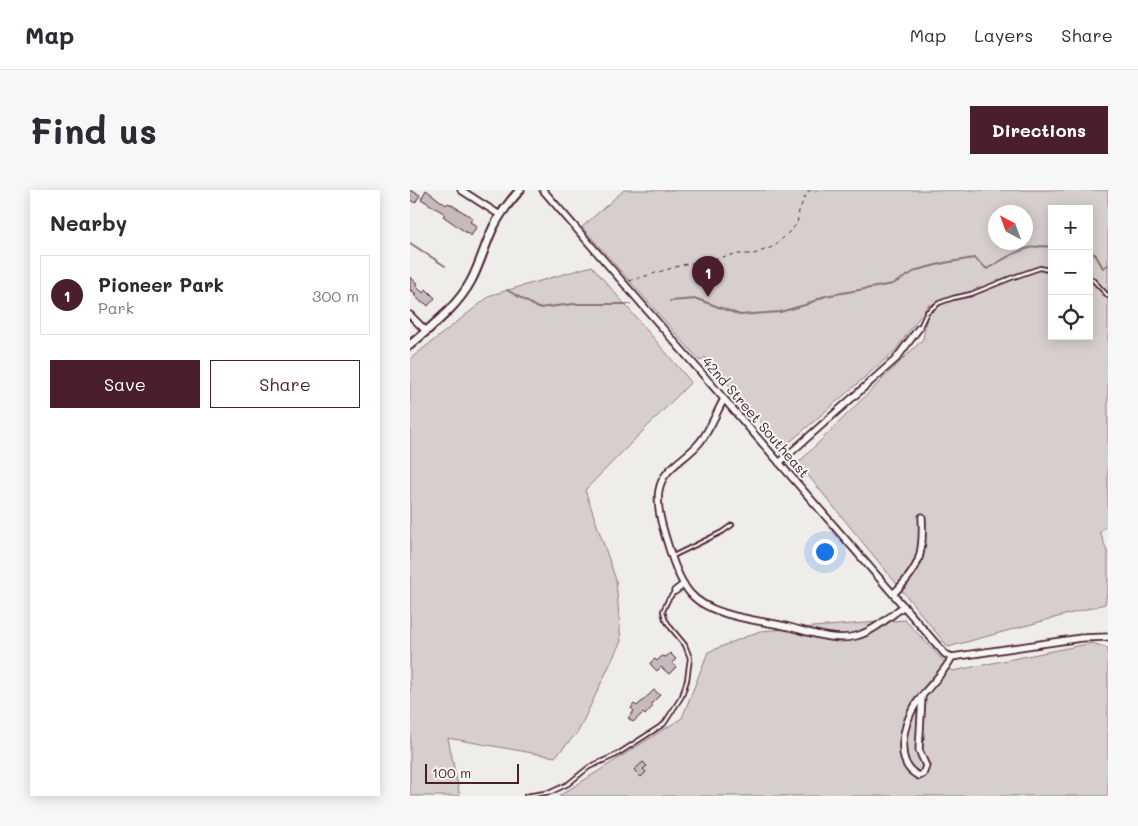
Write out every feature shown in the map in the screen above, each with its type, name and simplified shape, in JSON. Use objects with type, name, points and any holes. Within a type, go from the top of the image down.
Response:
[{"type":"street","points":[[461,190],[500,215]]},
{"type":"street","points":[[410,345],[446,313],[470,283],[500,215],[520,190]]},
{"type":"street","name":"42nd Street Southeast","points":[[542,190],[945,654],[952,657]]},
{"type":"street","points":[[410,315],[426,331]]},
{"type":"street","points":[[779,463],[896,359],[919,328]]},
{"type":"street","points":[[724,399],[702,440],[669,470],[662,481],[659,491],[663,528],[672,557],[690,593],[709,608],[728,614],[831,637],[854,636],[868,631],[904,606]]},
{"type":"street","points":[[893,594],[913,571],[920,557],[923,539],[922,518]]},
{"type":"street","points":[[674,591],[684,584]]},
{"type":"street","points":[[922,697],[919,750],[926,766],[923,774],[919,776],[912,773],[906,766],[902,754],[909,717],[922,697],[952,657],[1081,638],[1108,637]]},
{"type":"lane","points":[[919,328],[927,312],[933,307],[953,298],[971,294],[1040,268],[1048,270]]},
{"type":"lane","points":[[1093,280],[1108,296]]},
{"type":"lane","points":[[672,557],[732,525]]},
{"type":"lane","points":[[526,796],[551,792],[568,784],[588,767],[616,755],[664,724],[682,696],[687,680],[690,658],[685,645],[665,619],[663,611],[674,591]]},
{"type":"path","points":[[623,283],[682,264],[737,254],[754,254],[775,246],[797,224],[805,196],[810,190]]},
{"type":"shaded area","points":[[624,190],[1108,190],[1108,524],[1100,532],[1108,554],[1108,587],[1105,604],[948,647],[798,463],[923,339],[929,304],[895,351],[783,448],[705,357],[700,361],[582,227]]},
{"type":"shaded area","points":[[592,266],[691,382],[585,490],[616,580],[621,641],[578,732],[555,757],[448,738],[460,796],[410,796],[410,359],[491,295]]},
{"type":"shaded area","points":[[905,620],[953,671],[1092,643],[1108,648],[1108,796],[559,796],[682,718],[708,652],[760,631]]},
{"type":"building","points":[[410,190],[420,195],[415,203],[410,200]]},
{"type":"building","points":[[426,190],[446,205],[448,203],[473,218],[470,222],[477,226],[471,236],[443,216],[445,214],[421,199]]},
{"type":"building","points":[[410,277],[417,283],[415,285],[423,293],[426,289],[435,298],[428,306],[414,295],[416,294],[410,291]]},
{"type":"building","points":[[670,653],[676,659],[672,663],[676,667],[669,674],[661,667],[657,671],[650,663],[655,659],[657,661],[662,656],[666,657]]},
{"type":"building","points":[[654,690],[660,695],[651,704],[653,706],[645,715],[643,713],[633,722],[628,718],[634,711],[631,708],[634,704],[637,706]]},
{"type":"building","points":[[643,762],[647,766],[643,769],[646,772],[641,777],[634,770]]},
{"type":"waterway","points":[[410,243],[445,266]]},
{"type":"waterway","points":[[670,301],[697,299],[740,315],[780,312],[805,305],[825,296],[893,284],[917,270],[944,263],[974,258],[987,269],[1026,249],[1048,247]]},
{"type":"waterway","points":[[1093,254],[1103,268],[1108,265]]},
{"type":"waterway","points":[[507,290],[538,308],[574,304],[630,304]]},
{"type":"place","name":"Pioneer Park","points":[[708,297]]}]
